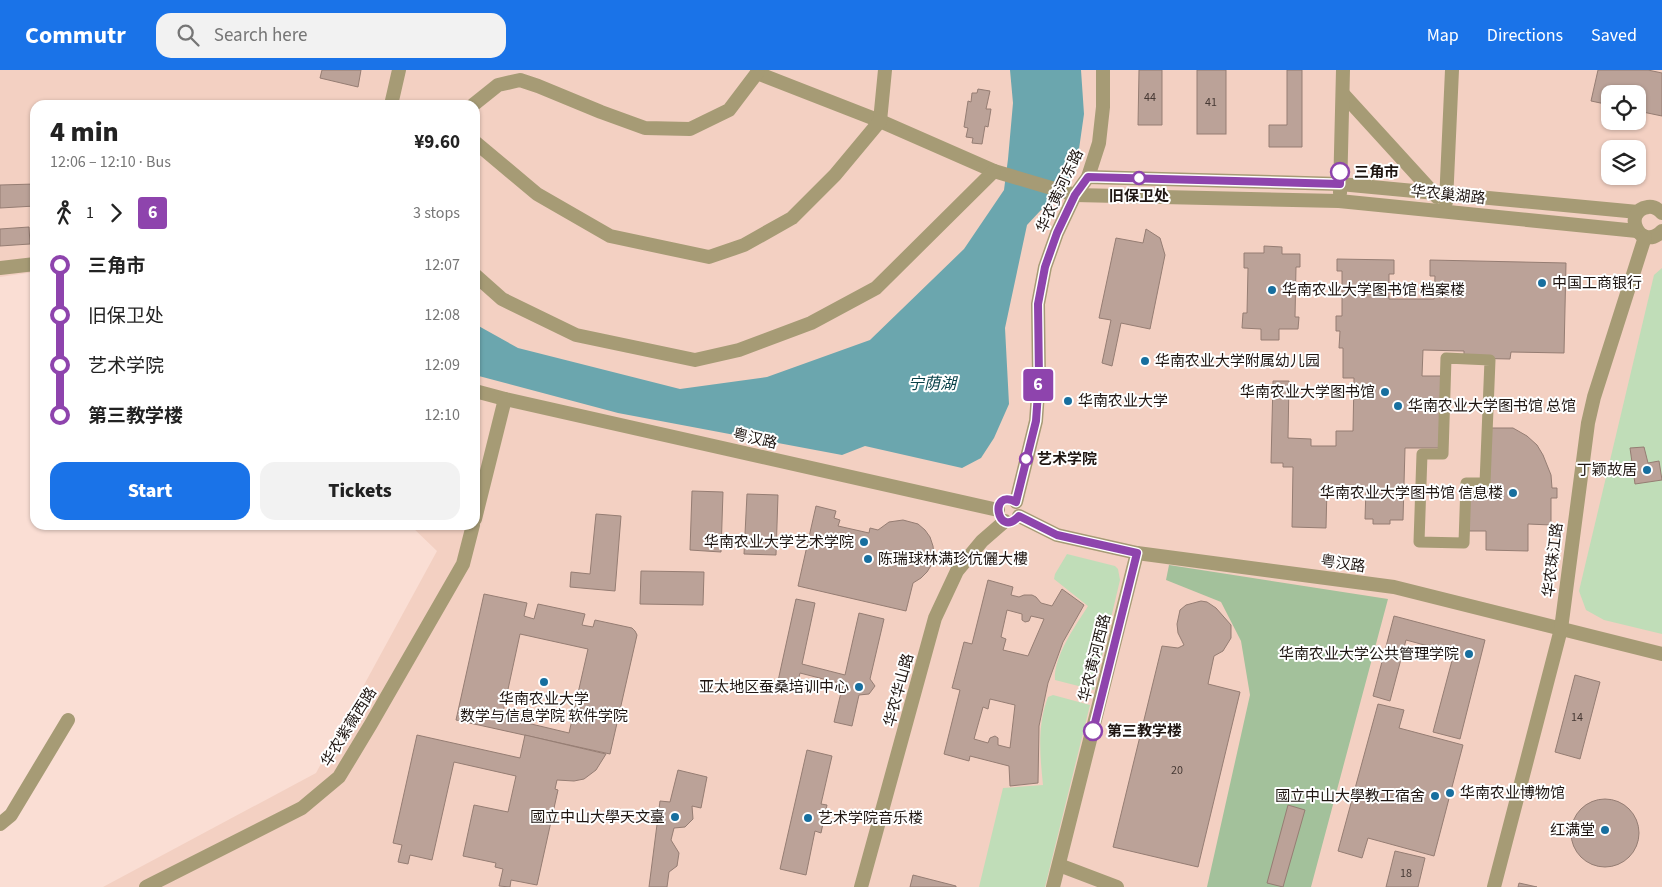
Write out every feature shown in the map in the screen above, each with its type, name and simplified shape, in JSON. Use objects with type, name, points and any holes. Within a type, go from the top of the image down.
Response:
[{"type":"street","points":[[392,100],[399,70]]},
{"type":"street","points":[[480,146],[537,194],[610,236],[709,257],[744,246],[792,218],[835,175],[880,121],[885,70]]},
{"type":"street","name":"华农黄河东路","points":[[1016,502],[1036,421],[1039,379],[1038,304],[1045,267],[1057,233],[1075,195],[1088,177],[1099,143],[1103,107],[1103,70]]},
{"type":"street","points":[[1339,201],[1343,70]]},
{"type":"street","points":[[1446,212],[1441,193],[1452,70]]},
{"type":"street","points":[[479,100],[498,85],[520,80],[645,128],[690,129],[729,110],[758,71]]},
{"type":"street","name":"华农巢湖路","points":[[758,71],[880,121],[994,171],[1075,195],[1339,201],[1641,234]]},
{"type":"street","points":[[1343,94],[1441,193]]},
{"type":"street","points":[[480,279],[502,299],[576,335],[695,360],[739,350],[811,322],[876,288],[994,171]]},
{"type":"street","name":"华农巢湖路","points":[[1088,177],[1340,184],[1638,212],[1647,207],[1660,207]]},
{"type":"street","name":"华农珠江路","points":[[1494,887],[1561,629],[1588,423],[1641,234],[1634,221],[1638,212]]},
{"type":"street","points":[[1641,234],[1656,236],[1662,232]]},
{"type":"street","points":[[0,268],[30,265]]},
{"type":"street","points":[[1446,358],[1490,360],[1485,483],[1466,483],[1464,543],[1419,542],[1422,454],[1443,454],[1446,358]]},
{"type":"street","name":"粤汉路","points":[[480,392],[1002,515]]},
{"type":"street","points":[[480,498],[505,399]]},
{"type":"street","points":[[1006,499],[1016,502],[1020,508],[1019,516],[1013,521],[1002,515],[1000,503],[1006,499]]},
{"type":"street","name":"华农华山路","points":[[861,887],[934,618],[957,572],[1002,515]]},
{"type":"street","name":"粤汉路","points":[[1019,516],[1057,535],[1137,553],[1394,588],[1662,654]]},
{"type":"street","name":"华农紫薇西路","points":[[146,887],[302,808],[339,776],[463,564],[472,530]]},
{"type":"street","name":"华农黄河西路","points":[[1053,887],[1137,553]]},
{"type":"street","points":[[0,824],[11,815],[68,720]]},
{"type":"street","points":[[1059,866],[1117,887]]},
{"type":"shaded area","name":"华南农业大学","points":[[0,70],[1662,70],[1662,887],[103,887],[316,773],[437,551],[415,530],[480,530],[480,100],[30,100],[30,273],[0,277]]},
{"type":"green space","points":[[1662,268],[1662,634],[1604,620],[1586,610],[1579,591],[1654,275]]},
{"type":"green space","points":[[1067,554],[1115,566],[1118,569],[1120,580],[1094,690],[1055,680],[1055,671],[1061,651],[1088,606],[1054,579]]},
{"type":"green space","points":[[1169,565],[1388,599],[1311,887],[1207,887],[1250,695],[1241,641],[1221,602],[1166,580]]},
{"type":"green space","points":[[1053,695],[1090,705],[1045,887],[979,887],[1003,788],[1043,785],[1040,752],[1042,718],[1048,697]]},
{"type":"water","name":"宁荫湖","points":[[1010,70],[1081,70],[1084,114],[1077,163],[1069,180],[1027,225],[1005,328],[1009,404],[994,438],[981,458],[962,468],[865,446],[842,455],[618,413],[480,376],[480,327],[518,348],[680,389],[767,377],[870,340],[964,249],[1004,190],[1013,103]]},
{"type":"building","points":[[322,70],[361,70],[358,87],[320,78]]},
{"type":"building","points":[[1139,70],[1162,70],[1162,125],[1138,125]]},
{"type":"building","points":[[1197,70],[1226,70],[1226,134],[1197,134]]},
{"type":"building","points":[[1287,70],[1302,70],[1302,147],[1269,147],[1269,125],[1287,125]]},
{"type":"building","points":[[1598,70],[1648,70],[1662,73],[1662,116],[1646,113],[1646,85],[1601,85],[1601,103],[1591,101]]},
{"type":"building","points":[[978,89],[990,91],[986,109],[991,109],[988,127],[985,126],[982,144],[972,143],[973,138],[966,137],[968,128],[964,127],[968,101],[971,102],[972,93],[977,93]]},
{"type":"building","points":[[30,184],[30,206],[0,208],[0,185]]},
{"type":"building","points":[[29,227],[30,244],[0,246],[0,229]]},
{"type":"building","points":[[1146,229],[1160,238],[1165,255],[1150,329],[1121,323],[1112,366],[1102,363],[1111,320],[1099,318],[1116,238],[1143,243]]},
{"type":"building","name":"华南农业大学图书馆 档案楼","points":[[1264,246],[1282,247],[1282,254],[1300,254],[1300,267],[1296,267],[1295,317],[1299,317],[1298,329],[1279,329],[1279,340],[1261,340],[1261,329],[1242,328],[1243,313],[1247,313],[1248,268],[1244,268],[1244,253],[1264,253]]},
{"type":"building","name":"华南农业大学图书馆 总馆","points":[[1337,259],[1394,260],[1394,274],[1389,274],[1389,299],[1434,299],[1435,276],[1430,276],[1430,260],[1566,263],[1564,353],[1511,352],[1510,359],[1464,358],[1464,351],[1423,350],[1422,376],[1443,376],[1441,448],[1405,448],[1403,520],[1390,520],[1390,524],[1373,524],[1373,519],[1365,519],[1366,489],[1327,488],[1326,528],[1292,527],[1293,467],[1283,467],[1283,463],[1271,463],[1273,381],[1289,381],[1288,438],[1311,439],[1311,446],[1336,446],[1336,431],[1353,431],[1354,378],[1343,378],[1343,348],[1339,348],[1340,331],[1336,331],[1336,316],[1342,316],[1342,271],[1337,271]]},
{"type":"building","name":"华南农业大学图书馆 信息楼","points":[[1488,428],[1513,428],[1527,436],[1537,445],[1543,455],[1551,475],[1552,488],[1557,488],[1557,498],[1551,498],[1551,525],[1528,524],[1528,551],[1486,550],[1486,531],[1469,531],[1470,487],[1487,488]]},
{"type":"building","name":"丁颖故居","points":[[1644,447],[1648,463],[1659,461],[1662,480],[1635,484],[1630,448]]},
{"type":"building","points":[[692,491],[723,492],[721,552],[690,550]]},
{"type":"building","points":[[747,494],[778,495],[776,555],[744,554]]},
{"type":"building","name":"陈瑞球林满珍伉儷大樓","points":[[816,506],[836,511],[834,518],[840,520],[838,526],[869,533],[870,528],[878,530],[889,522],[903,520],[918,524],[925,530],[933,546],[932,564],[921,578],[913,583],[906,611],[798,586]]},
{"type":"building","points":[[596,514],[621,516],[615,591],[570,587],[571,572],[590,574]]},
{"type":"building","points":[[641,571],[704,572],[703,605],[640,604]]},
{"type":"building","points":[[988,580],[1013,587],[1011,595],[1019,597],[1032,595],[1041,603],[1052,606],[1062,589],[1084,605],[1063,642],[1048,683],[1039,726],[1038,783],[1010,786],[1009,766],[970,756],[969,761],[944,754],[960,690],[952,688],[964,642],[972,644]],"holes":[[[1007,610],[1022,614],[1022,620],[1025,622],[1029,621],[1031,616],[1044,619],[1028,656],[1003,650],[1006,639],[1001,637]],[[990,699],[1015,705],[1010,748],[998,745],[998,738],[995,736],[990,738],[988,743],[974,739],[983,707],[988,709]]]},
{"type":"building","points":[[484,594],[527,603],[524,616],[534,619],[538,604],[585,614],[582,625],[593,627],[595,620],[632,628],[637,635],[610,754],[456,720]],"holes":[[[520,634],[588,649],[569,733],[502,717]]]},
{"type":"building","points":[[796,599],[815,603],[802,664],[845,675],[859,613],[884,619],[870,679],[875,686],[869,694],[859,695],[852,726],[834,722],[843,684],[800,673],[797,685],[778,681]]},
{"type":"building","name":"第三教学楼","points":[[1201,601],[1207,602],[1216,608],[1231,625],[1231,638],[1223,651],[1214,656],[1208,684],[1240,692],[1198,867],[1113,847],[1162,646],[1178,648],[1184,645],[1178,633],[1177,624],[1180,610],[1186,605]]},
{"type":"building","points":[[1394,616],[1485,640],[1460,739],[1433,732],[1454,653],[1406,640],[1390,701],[1373,696]]},
{"type":"building","points":[[1575,675],[1600,682],[1580,759],[1555,752]]},
{"type":"building","points":[[1378,704],[1404,710],[1399,728],[1463,745],[1434,856],[1368,838],[1362,858],[1338,851]]},
{"type":"building","points":[[417,735],[520,758],[525,735],[606,754],[596,770],[584,779],[574,781],[557,780],[555,789],[558,790],[537,885],[511,880],[510,887],[499,886],[503,869],[495,867],[496,863],[463,856],[474,805],[508,812],[516,776],[454,762],[432,860],[410,855],[408,864],[398,862],[402,845],[393,843]]},
{"type":"building","name":"艺术学院音乐楼","points":[[807,750],[832,756],[821,804],[827,805],[821,833],[815,831],[806,875],[780,869]]},
{"type":"building","points":[[678,770],[707,777],[701,808],[692,806],[693,819],[685,827],[674,828],[671,840],[679,853],[677,866],[669,872],[667,887],[649,887],[660,801],[670,802]]},
{"type":"building","name":"红满堂","points":[[1605,799],[1618,802],[1629,809],[1636,820],[1639,833],[1636,846],[1629,857],[1618,864],[1605,867],[1592,864],[1581,857],[1574,846],[1571,833],[1574,820],[1581,809],[1592,802]]},
{"type":"building","points":[[1288,805],[1305,810],[1283,887],[1267,883]]},
{"type":"building","points":[[1395,851],[1425,858],[1418,887],[1386,887]]},
{"type":"building","points":[[913,875],[956,886],[956,887],[910,887]]},
{"type":"building","points":[[1519,883],[1537,887],[1518,887]]},
{"type":"bus line","name":"6","points":[[1093,731],[1137,553],[1057,535],[1019,516],[1013,521],[1005,521],[998,513],[998,506],[1006,499],[1016,502],[1036,421],[1039,379],[1038,304],[1045,267],[1057,233],[1075,195],[1088,177],[1340,184],[1340,172]]},
{"type":"place","name":"三角市","points":[[1340,172]]},
{"type":"place","name":"旧保卫处","points":[[1139,178]]},
{"type":"place","name":"中国工商银行","points":[[1542,283]]},
{"type":"place","name":"华南农业大学图书馆 档案楼","points":[[1272,290]]},
{"type":"place","name":"华南农业大学附属幼儿园","points":[[1145,361]]},
{"type":"place","name":"华南农业大学图书馆","points":[[1385,392]]},
{"type":"place","name":"华南农业大学","points":[[1068,401]]},
{"type":"place","name":"华南农业大学图书馆 总馆","points":[[1398,406]]},
{"type":"place","name":"艺术学院","points":[[1026,459]]},
{"type":"place","name":"丁颖故居","points":[[1647,470]]},
{"type":"place","name":"华南农业大学图书馆 信息楼","points":[[1513,493]]},
{"type":"place","name":"华南农业大学艺术学院","points":[[864,542]]},
{"type":"place","name":"陈瑞球林满珍伉儷大樓","points":[[868,559]]},
{"type":"place","name":"华南农业大学公共管理学院","points":[[1469,654]]},
{"type":"place","name":"华南农业大学 数学与信息学院 软件学院","points":[[544,682]]},
{"type":"place","name":"亚太地区蚕桑培训中心","points":[[859,687]]},
{"type":"place","name":"第三教学楼","points":[[1093,731]]},
{"type":"place","name":"华南农业博物馆","points":[[1450,793]]},
{"type":"place","name":"國立中山大學教工宿舍","points":[[1435,796]]},
{"type":"place","name":"國立中山大學天文臺","points":[[675,817]]},
{"type":"place","name":"艺术学院音乐楼","points":[[808,818]]},
{"type":"place","name":"红满堂","points":[[1605,830]]}]
